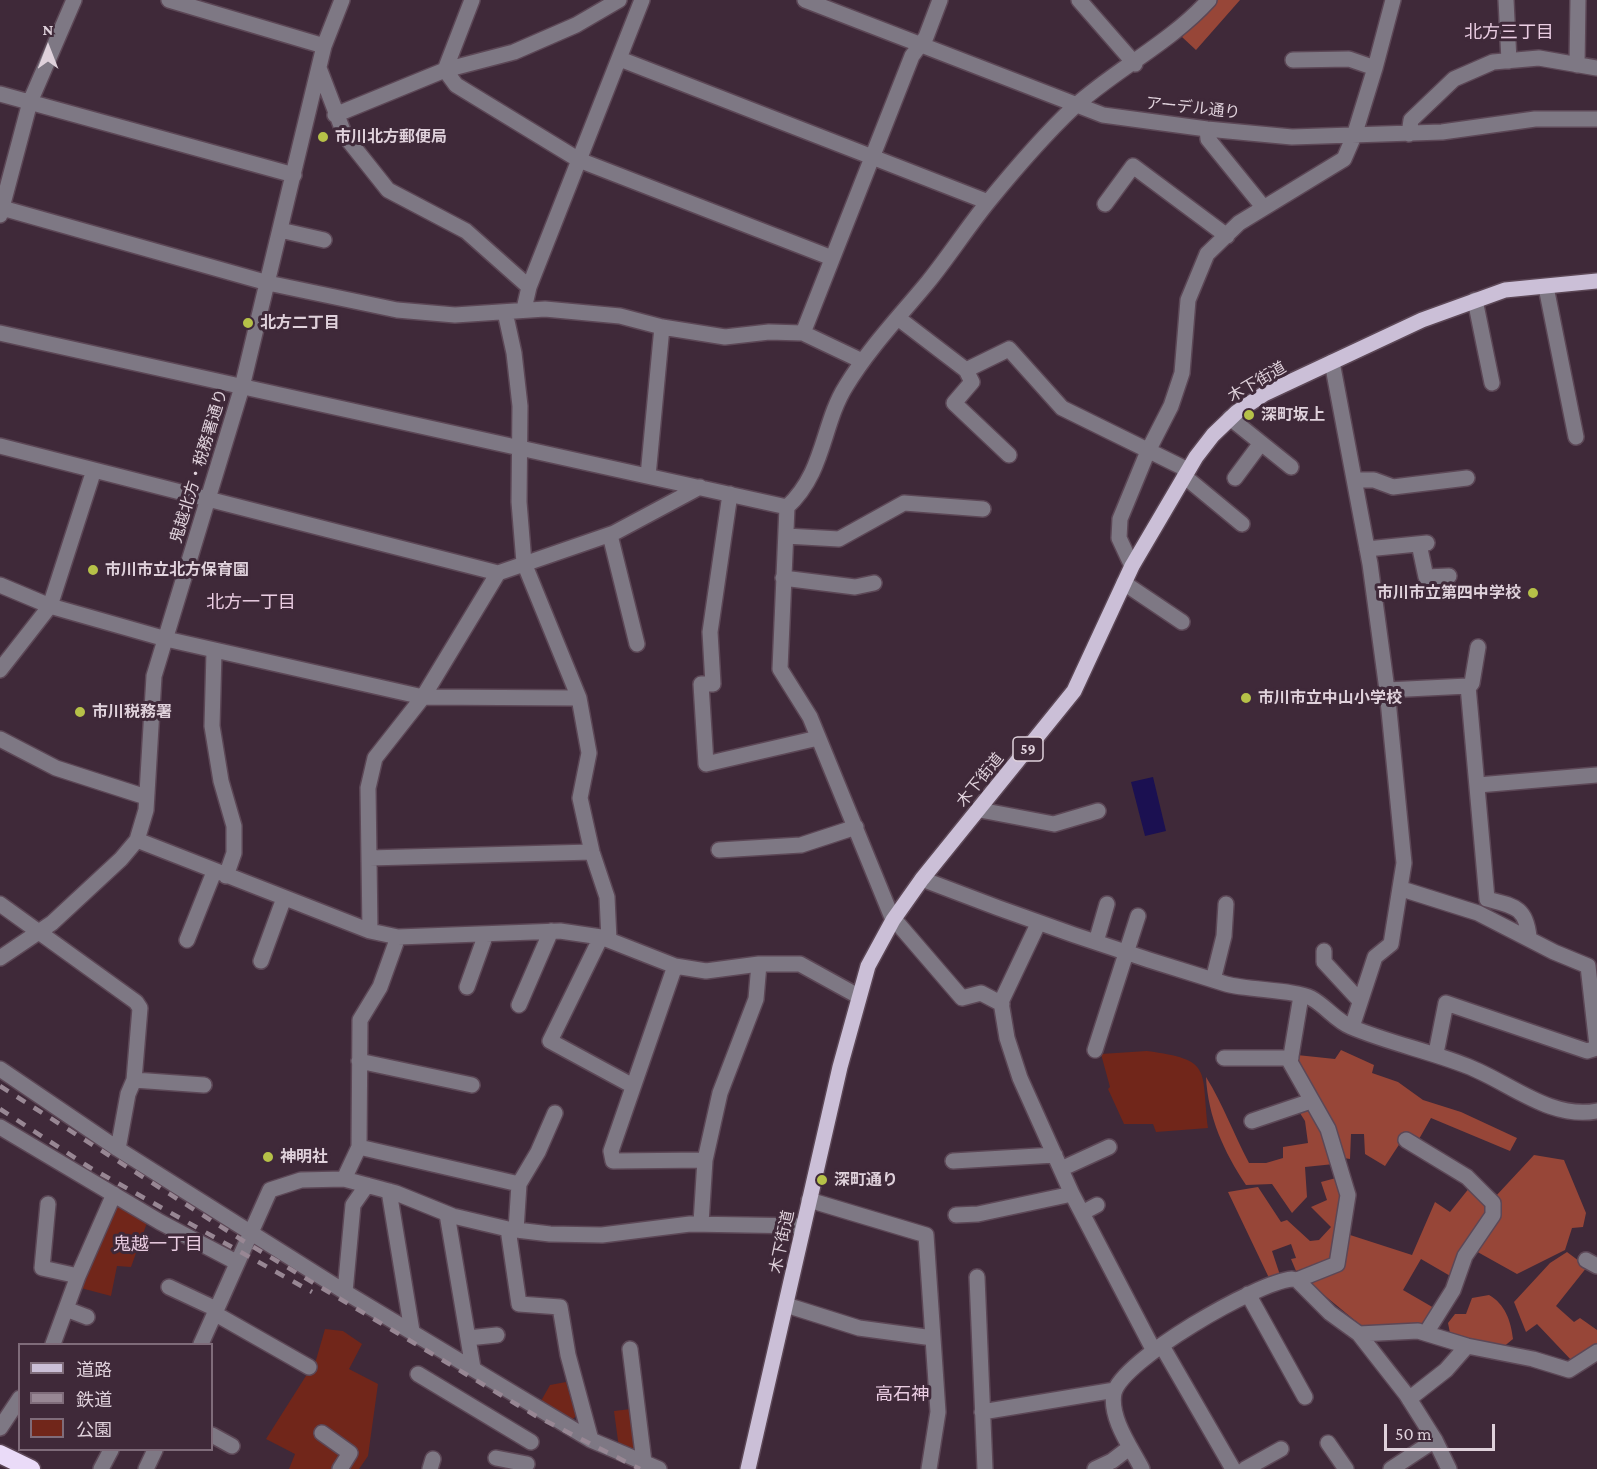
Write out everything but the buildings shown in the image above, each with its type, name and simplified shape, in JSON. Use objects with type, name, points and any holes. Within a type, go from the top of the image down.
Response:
[{"type":"highway","points":[[0,1454],[31,1469]]},
{"type":"main road","name":"木下街道","points":[[748,1469],[809,1200],[858,996],[868,966],[894,920],[922,879],[1074,691],[1132,566],[1186,473],[1213,435],[1230,418],[1264,394],[1422,320],[1475,300],[1527,286],[1597,281]]},
{"type":"street","points":[[74,0],[30,102],[1,212],[268,283],[397,310],[455,315],[524,309],[620,316],[662,327],[725,337],[769,332],[803,333],[862,361]]},
{"type":"street","points":[[169,0],[324,46]]},
{"type":"street","name":"鬼越北方・税務署通り","points":[[0,958],[40,932],[121,859],[137,840],[144,821],[152,693],[166,639],[242,387],[324,46],[342,0]]},
{"type":"street","points":[[446,70],[472,0]]},
{"type":"street","points":[[335,115],[446,70],[514,52],[576,25],[619,0]]},
{"type":"street","points":[[524,309],[529,287],[642,0]]},
{"type":"street","name":"アーデル通り","points":[[805,0],[1103,115],[1207,129],[1292,137],[1443,132],[1535,118],[1597,119]]},
{"type":"street","points":[[803,333],[912,56],[926,37],[940,0]]},
{"type":"street","points":[[1079,0],[1135,64]]},
{"type":"street","points":[[1002,1004],[981,993],[962,998],[894,920],[810,717],[780,669],[787,507],[802,493],[824,446],[844,389],[862,361],[988,202],[1075,106],[1135,64],[1198,13],[1209,0]]},
{"type":"street","points":[[1132,566],[1119,538],[1120,519],[1148,451],[1170,406],[1182,373],[1188,300],[1207,254],[1264,208],[1344,159],[1354,136],[1375,68],[1393,0]]},
{"type":"street","points":[[1506,0],[1509,61]]},
{"type":"street","points":[[1577,64],[1578,0]]},
{"type":"street","points":[[1409,134],[1411,120],[1454,79],[1493,62],[1539,58],[1597,68]]},
{"type":"street","points":[[620,59],[988,202]]},
{"type":"street","points":[[1293,60],[1349,59],[1375,68]]},
{"type":"street","points":[[319,68],[335,115],[345,136],[388,190],[466,231],[529,287]]},
{"type":"street","points":[[446,70],[456,85],[579,160],[832,258]]},
{"type":"street","points":[[0,94],[294,175]]},
{"type":"street","points":[[1207,129],[1208,139],[1264,208]]},
{"type":"street","points":[[1105,204],[1133,166],[1227,236]]},
{"type":"street","points":[[280,230],[324,240]]},
{"type":"street","points":[[1547,292],[1576,437]]},
{"type":"street","points":[[1475,300],[1492,383]]},
{"type":"street","points":[[505,312],[515,363],[521,448],[519,502],[524,563],[579,698],[589,753],[580,798],[592,852],[607,897],[605,939],[550,1041],[633,1086]]},
{"type":"street","points":[[898,318],[966,370],[972,382],[954,403],[1009,454]]},
{"type":"street","points":[[648,476],[662,327]]},
{"type":"street","points":[[0,333],[787,507]]},
{"type":"street","points":[[966,370],[1009,349],[1062,408],[1148,451],[1186,473],[1242,524]]},
{"type":"street","points":[[1332,362],[1367,549],[1387,690],[1404,862],[1391,944],[1376,957],[1352,1028]]},
{"type":"street","points":[[1230,418],[1291,467]]},
{"type":"street","points":[[1234,478],[1261,443]]},
{"type":"street","points":[[0,446],[208,497],[498,573],[610,535],[700,488]]},
{"type":"street","points":[[0,670],[50,606],[94,470]]},
{"type":"street","points":[[1355,480],[1374,480],[1394,487],[1467,478]]},
{"type":"street","points":[[730,494],[710,632],[713,684],[701,684],[706,764],[818,738]]},
{"type":"street","points":[[786,536],[839,539],[904,503],[983,509]]},
{"type":"street","points":[[610,535],[637,644]]},
{"type":"street","points":[[1367,549],[1423,544],[1426,577],[1449,576]]},
{"type":"street","points":[[370,931],[368,788],[375,758],[423,697],[498,573]]},
{"type":"street","points":[[783,578],[855,587],[874,583]]},
{"type":"street","points":[[1124,583],[1182,622]]},
{"type":"street","points":[[0,585],[50,606],[214,652],[423,697],[579,698]]},
{"type":"street","points":[[1478,647],[1472,683],[1468,688],[1487,899],[1514,906],[1523,914],[1529,937]]},
{"type":"street","points":[[187,940],[220,874],[234,853],[234,826],[221,781],[212,726],[214,652]]},
{"type":"street","points":[[1387,690],[1468,686],[1468,688]]},
{"type":"street","points":[[0,739],[56,768],[146,797]]},
{"type":"street","points":[[1478,784],[1597,775]]},
{"type":"street","points":[[980,810],[1054,824],[1098,811]]},
{"type":"street","points":[[719,850],[801,845],[856,827]]},
{"type":"street","points":[[137,840],[370,931],[398,937],[551,931],[605,939],[675,966],[705,971],[759,964],[800,964],[858,996]]},
{"type":"street","points":[[369,858],[592,852]]},
{"type":"street","points":[[922,879],[1038,924],[1229,985],[1310,998],[1334,1018],[1352,1028],[1436,1053],[1494,1076],[1537,1101],[1563,1112],[1597,1111]]},
{"type":"street","points":[[1401,889],[1478,913],[1529,937],[1554,952],[1588,966],[1597,1047],[1587,1051],[1446,1003],[1436,1053]]},
{"type":"street","points":[[261,961],[284,898]]},
{"type":"street","points":[[0,903],[136,1002],[140,1008],[134,1080],[128,1094],[118,1149]]},
{"type":"street","points":[[1096,942],[1107,904]]},
{"type":"street","points":[[1213,980],[1224,936],[1226,904]]},
{"type":"street","points":[[1095,1050],[1138,916]]},
{"type":"street","points":[[1038,924],[1002,1004],[1007,1038],[1020,1078],[1082,1213],[1158,1349],[1233,1469]]},
{"type":"street","points":[[519,1005],[551,931]]},
{"type":"street","points":[[467,987],[486,934]]},
{"type":"street","points":[[344,1179],[359,1147],[360,1020],[380,987],[398,937]]},
{"type":"street","points":[[1324,951],[1324,962],[1360,1001]]},
{"type":"street","points":[[701,1223],[705,1160],[720,1093],[756,999],[759,964]]},
{"type":"street","points":[[675,966],[611,1151],[614,1161],[705,1160]]},
{"type":"street","points":[[1142,1469],[1123,1438],[1113,1396],[1125,1373],[1158,1349],[1248,1294],[1287,1279],[1297,1280],[1337,1264],[1348,1195],[1328,1130],[1290,1062],[1301,996]]},
{"type":"street","points":[[1224,1058],[1291,1058]]},
{"type":"street","points":[[359,1061],[471,1085]]},
{"type":"street","points":[[0,1069],[118,1149],[345,1292],[591,1440],[659,1469]]},
{"type":"street","points":[[134,1080],[204,1085]]},
{"type":"street","points":[[1252,1120],[1311,1101]]},
{"type":"street","points":[[555,1113],[538,1152],[519,1184],[512,1230],[519,1304],[560,1306],[568,1355],[591,1440]]},
{"type":"street","points":[[0,1127],[236,1262]]},
{"type":"street","points":[[1406,1140],[1467,1177],[1493,1203],[1493,1215],[1465,1256],[1453,1290],[1426,1333]]},
{"type":"street","points":[[359,1147],[519,1184]]},
{"type":"street","points":[[1061,1169],[1109,1147]]},
{"type":"street","points":[[953,1161],[1055,1155]]},
{"type":"street","points":[[201,1343],[270,1190],[301,1180],[344,1179],[389,1191],[447,1214],[512,1230],[602,1235],[701,1223],[803,1226]]},
{"type":"street","points":[[345,1292],[353,1205],[367,1185]]},
{"type":"street","points":[[389,1191],[412,1331]]},
{"type":"street","points":[[53,1343],[78,1276],[114,1194]]},
{"type":"street","points":[[956,1215],[978,1214],[1072,1194]]},
{"type":"street","points":[[809,1200],[926,1235],[938,1412],[929,1469]]},
{"type":"street","points":[[48,1204],[42,1268],[78,1276]]},
{"type":"street","points":[[1082,1213],[1097,1205]]},
{"type":"street","points":[[447,1214],[473,1368]]},
{"type":"street","points":[[977,1277],[985,1469]]},
{"type":"street","points":[[1297,1280],[1330,1313],[1359,1335],[1409,1399],[1435,1440],[1449,1469]]},
{"type":"street","points":[[169,1287],[215,1311],[309,1367]]},
{"type":"street","points":[[1248,1294],[1305,1397]]},
{"type":"street","points":[[786,1305],[859,1328],[933,1338]]},
{"type":"street","points":[[66,1309],[87,1317]]},
{"type":"street","points":[[1359,1335],[1418,1331],[1467,1346],[1533,1359],[1569,1370],[1597,1352]]},
{"type":"street","points":[[468,1338],[496,1335]]},
{"type":"street","points":[[1409,1399],[1446,1370],[1467,1346]]},
{"type":"street","points":[[630,1349],[644,1462]]},
{"type":"street","points":[[418,1374],[529,1441],[527,1467],[496,1458]]},
{"type":"street","points":[[982,1412],[1115,1390]]},
{"type":"street","points":[[0,1428],[18,1401]]},
{"type":"street","points":[[322,1433],[350,1453],[340,1469]]},
{"type":"street","points":[[213,1436],[232,1446]]},
{"type":"street","points":[[1391,1469],[1435,1440]]},
{"type":"street","points":[[1328,1443],[1346,1469]]},
{"type":"street","points":[[1095,1469],[1112,1461],[1129,1448]]},
{"type":"street","points":[[1245,1469],[1281,1449]]},
{"type":"street","points":[[102,1469],[110,1451]]},
{"type":"street","points":[[146,1469],[154,1451]]},
{"type":"green space","points":[[1147,1051],[1183,1058],[1200,1070],[1205,1092],[1208,1128],[1156,1132],[1153,1124],[1124,1124],[1108,1089],[1110,1087],[1101,1054]]},
{"type":"green space","points":[[114,1203],[148,1220],[131,1267],[117,1266],[111,1296],[77,1287]]},
{"type":"green space","points":[[325,1329],[343,1331],[362,1344],[349,1369],[378,1384],[368,1456],[359,1469],[289,1469],[295,1454],[266,1439],[316,1360]]},
{"type":"green space","points":[[566,1382],[576,1416],[572,1420],[541,1401],[550,1385]]},
{"type":"green space","points":[[631,1409],[638,1457],[619,1448],[614,1411]]},
{"type":"shaded area","points":[[1213,0],[1240,0],[1196,50],[1182,37]]},
{"type":"shaded area","points":[[1153,777],[1166,831],[1145,836],[1131,782]]},
{"type":"shaded area","points":[[1341,1050],[1374,1065],[1372,1073],[1398,1082],[1423,1100],[1461,1112],[1517,1138],[1510,1151],[1431,1118],[1419,1139],[1406,1134],[1385,1166],[1365,1154],[1364,1134],[1351,1134],[1350,1159],[1344,1158],[1297,1063],[1297,1055],[1335,1059]]},
{"type":"shaded area","points":[[1206,1077],[1249,1163],[1266,1163],[1283,1158],[1283,1147],[1308,1143],[1305,1121],[1298,1110],[1308,1107],[1321,1130],[1334,1164],[1305,1167],[1307,1197],[1292,1213],[1272,1184],[1246,1185],[1238,1173],[1218,1134],[1207,1092]]},
{"type":"shaded area","points":[[1534,1155],[1564,1160],[1586,1213],[1583,1227],[1572,1228],[1565,1250],[1517,1274],[1474,1250],[1495,1197]]},
{"type":"shaded area","points":[[1336,1178],[1343,1195],[1332,1260],[1296,1271],[1291,1259],[1296,1258],[1291,1244],[1272,1251],[1280,1275],[1270,1280],[1228,1192],[1258,1187],[1281,1222],[1287,1220],[1310,1241],[1319,1240],[1331,1227],[1311,1207],[1327,1200],[1321,1182]]},
{"type":"shaded area","points":[[1470,1187],[1488,1205],[1487,1216],[1452,1277],[1421,1259],[1403,1290],[1434,1308],[1422,1327],[1364,1328],[1307,1281],[1342,1267],[1347,1234],[1412,1255],[1435,1202],[1450,1212]]},
{"type":"shaded area","points":[[1567,1252],[1587,1267],[1556,1306],[1574,1322],[1580,1318],[1597,1330],[1597,1346],[1573,1362],[1537,1324],[1526,1332],[1514,1302],[1550,1263]]},
{"type":"shaded area","points":[[1489,1295],[1503,1308],[1511,1326],[1513,1339],[1502,1348],[1468,1341],[1450,1333],[1448,1323],[1455,1314],[1466,1314],[1472,1298]]},
{"type":"railway","points":[[0,1086],[245,1242],[536,1416],[640,1469]]},
{"type":"railway","points":[[0,1109],[89,1167],[312,1292]]},
{"type":"place","name":"市川北方郵便局","points":[[323,137]]},
{"type":"place","name":"北方二丁目","points":[[248,323]]},
{"type":"place","name":"深町坂上","points":[[1249,415]]},
{"type":"place","name":"市川市立北方保育園","points":[[93,570]]},
{"type":"place","name":"市川市立第四中学校","points":[[1533,593]]},
{"type":"place","name":"市川市立中山小学校","points":[[1246,698]]},
{"type":"place","name":"市川税務署","points":[[80,712]]},
{"type":"place","name":"神明社","points":[[268,1157]]},
{"type":"place","name":"深町通り","points":[[822,1180]]},
{"type":"district","name":"北方三丁目","points":[[1509,32]]},
{"type":"district","name":"北方一丁目","points":[[251,602]]},
{"type":"district","name":"鬼越一丁目","points":[[158,1244]]},
{"type":"district","name":"高石神","points":[[902,1394]]}]
